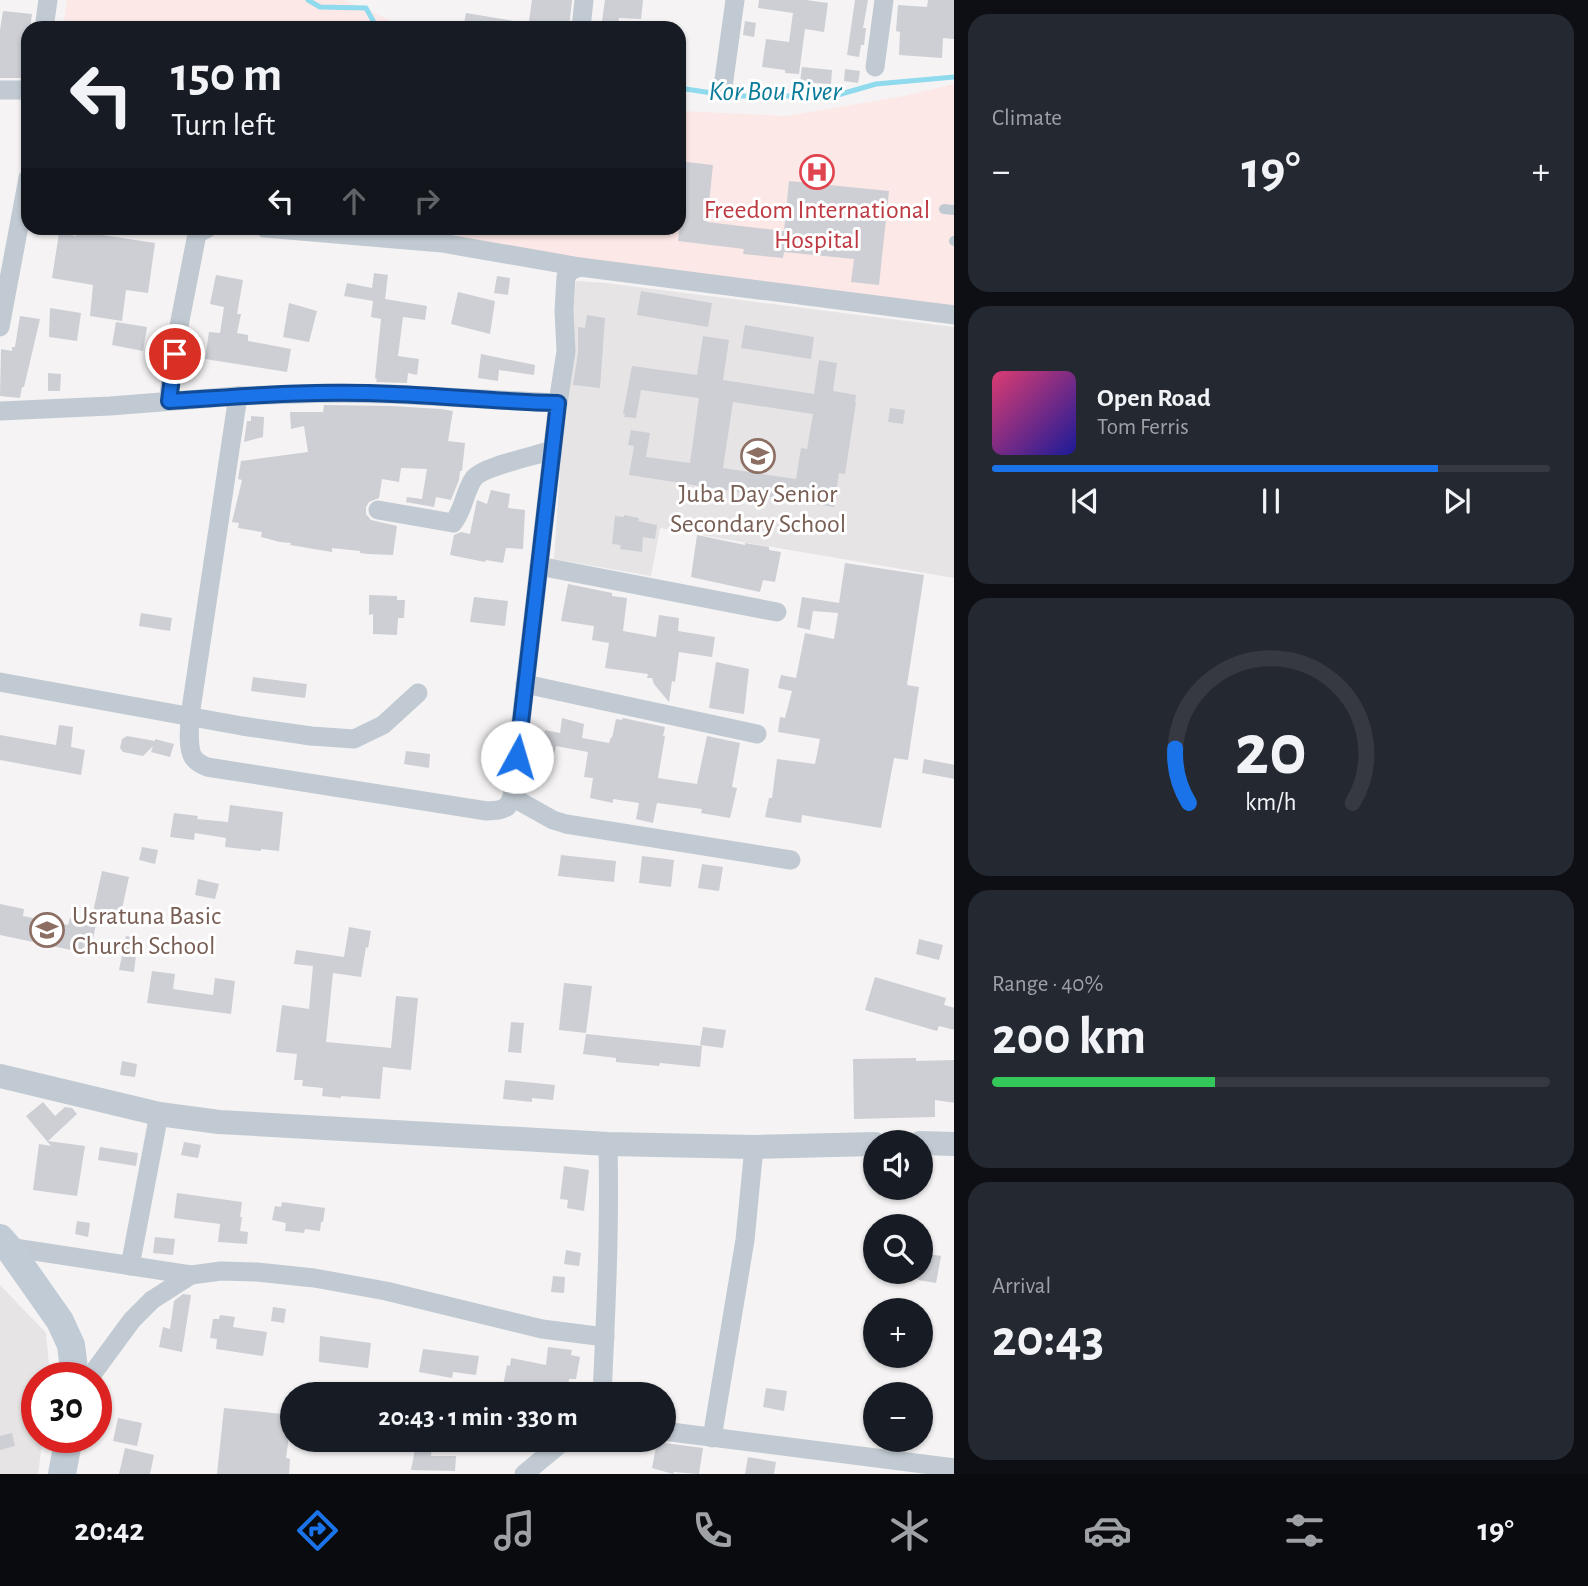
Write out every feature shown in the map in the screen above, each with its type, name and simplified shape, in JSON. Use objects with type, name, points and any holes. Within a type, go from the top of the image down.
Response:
[{"type":"main road","points":[[4,1242],[60,1321],[71,1345],[73,1362]]},
{"type":"main road","points":[[62,1474],[66,1453]]},
{"type":"street","points":[[45,21],[48,0]]},
{"type":"street","points":[[582,21],[584,0]]},
{"type":"street","points":[[723,87],[735,0]]},
{"type":"street","points":[[875,67],[884,0]]},
{"type":"street","points":[[0,90],[21,90]]},
{"type":"street","points":[[0,327],[21,215]]},
{"type":"street","points":[[169,401],[178,331],[197,235]]},
{"type":"street","points":[[348,235],[442,243],[580,268],[954,315]]},
{"type":"street","points":[[238,396],[190,716],[190,746],[193,757],[207,768],[499,810],[507,807],[512,797],[566,351],[566,277],[570,271],[580,268]]},
{"type":"street","points":[[0,411],[327,393],[558,403]]},
{"type":"street","points":[[378,510],[453,523],[473,480],[479,474],[552,450]]},
{"type":"street","points":[[539,566],[777,612]]},
{"type":"street","points":[[0,682],[311,736],[354,739],[383,725],[418,693]]},
{"type":"street","points":[[525,684],[757,734]]},
{"type":"street","points":[[512,797],[553,820],[566,824],[792,860]]},
{"type":"street","points":[[0,1076],[159,1114],[219,1122],[608,1144],[754,1147],[863,1144]]},
{"type":"street","points":[[130,1266],[159,1114]]},
{"type":"street","points":[[933,1143],[954,1144]]},
{"type":"street","points":[[603,1382],[610,1196],[608,1144]]},
{"type":"street","points":[[712,1438],[745,1240],[754,1147]]},
{"type":"street","points":[[4,1242],[191,1275],[221,1271],[314,1278],[386,1291],[542,1329],[605,1338]]},
{"type":"street","points":[[101,1362],[141,1309],[165,1290],[191,1275]]},
{"type":"street","points":[[676,1432],[954,1468]]},
{"type":"street","points":[[524,1474],[551,1452]]},
{"type":"shaded area","points":[[67,0],[344,0],[392,21],[64,21]]},
{"type":"shaded area","name":"Freedom International Hospital","points":[[954,84],[954,311],[364,235],[686,235],[686,111],[786,116],[904,96]]},
{"type":"shaded area","name":"Juba Day Senior Secondary School","points":[[576,281],[954,327],[954,578],[660,528],[651,576],[554,559]]},
{"type":"shaded area","points":[[0,1285],[46,1333],[49,1362],[21,1362],[21,1453],[41,1453],[38,1474],[0,1474]]},
{"type":"building","points":[[532,0],[572,0],[570,21],[529,21]]},
{"type":"building","points":[[605,0],[643,0],[641,19],[619,18],[619,21],[602,21]]},
{"type":"building","points":[[759,0],[828,3],[824,32],[805,29],[799,74],[762,67],[766,39],[789,42],[793,13],[758,8]]},
{"type":"building","points":[[855,0],[868,0],[863,28],[866,28],[864,45],[861,45],[859,57],[847,55]]},
{"type":"building","points":[[928,0],[954,0],[954,39],[943,38],[942,58],[899,55],[900,32],[896,31],[898,5],[927,7]]},
{"type":"building","points":[[3,11],[32,14],[31,21],[21,21],[21,78],[0,78],[0,30]]},
{"type":"building","points":[[466,13],[514,21],[464,21]]},
{"type":"building","points":[[745,21],[756,23],[754,37],[743,35]]},
{"type":"building","points":[[802,67],[832,70],[831,84],[800,82]]},
{"type":"building","points":[[845,69],[860,71],[858,83],[844,81]]},
{"type":"building","points":[[686,162],[713,165],[707,222],[784,231],[789,181],[889,191],[879,285],[851,282],[854,259],[784,252],[783,258],[743,254],[744,249],[678,241],[679,235],[686,235]]},
{"type":"building","points":[[59,235],[102,235],[155,243],[148,293],[126,290],[122,321],[90,316],[93,285],[52,278]]},
{"type":"building","points":[[374,273],[388,275],[385,299],[427,306],[425,320],[403,317],[398,356],[419,359],[417,375],[408,373],[407,383],[376,382],[381,319],[371,317],[373,301],[344,296],[347,283],[372,288]]},
{"type":"building","points":[[216,275],[243,280],[237,314],[241,314],[237,333],[248,335],[248,341],[291,349],[287,372],[205,359],[209,332],[220,333],[224,307],[210,304]]},
{"type":"building","points":[[497,276],[510,278],[508,295],[494,293]]},
{"type":"building","points":[[641,291],[712,303],[708,327],[637,315]]},
{"type":"building","points":[[458,292],[495,301],[490,334],[451,324]]},
{"type":"building","points":[[289,303],[317,311],[309,342],[283,337]]},
{"type":"building","points":[[50,308],[81,313],[77,341],[49,337]]},
{"type":"building","points":[[587,315],[605,318],[600,388],[573,385],[578,353],[578,327],[585,328]]},
{"type":"building","points":[[20,316],[40,319],[24,387],[20,398],[0,396],[1,349],[12,351],[12,347],[15,347]]},
{"type":"building","points":[[116,322],[147,327],[143,351],[112,345]]},
{"type":"building","points":[[745,325],[814,337],[811,359],[741,348]]},
{"type":"building","points":[[703,336],[729,340],[723,380],[814,394],[819,360],[837,363],[833,391],[856,395],[856,403],[845,474],[839,473],[834,507],[629,475],[634,446],[628,445],[631,430],[650,433],[646,457],[690,463],[699,398],[641,390],[636,418],[624,417],[632,366],[697,375]],"holes":[[[733,402],[813,414],[807,449],[801,448],[796,479],[723,468]]]},
{"type":"building","points":[[481,354],[535,365],[534,375],[499,370],[498,381],[478,378]]},
{"type":"building","points":[[48,373],[61,374],[60,391],[48,391]]},
{"type":"building","points":[[324,405],[391,406],[453,411],[448,441],[465,443],[462,471],[451,500],[436,497],[434,507],[406,502],[407,497],[422,499],[427,469],[401,468],[399,482],[382,479],[379,498],[369,502],[366,507],[366,514],[371,520],[397,526],[393,555],[332,548],[332,552],[290,545],[291,543],[261,537],[262,532],[238,528],[239,523],[232,522],[242,480],[238,479],[241,461],[308,452],[304,426],[291,429],[290,412],[323,412]]},
{"type":"building","points":[[890,408],[905,410],[903,424],[888,422]]},
{"type":"building","points":[[251,416],[264,417],[263,437],[244,442],[247,421],[251,421]]},
{"type":"building","points":[[491,490],[510,494],[508,508],[525,510],[523,549],[506,548],[503,563],[450,555],[454,535],[461,532],[470,534],[477,500],[487,504]]},
{"type":"building","points":[[624,515],[657,525],[655,539],[643,537],[642,552],[620,549],[621,545],[612,544],[615,516]]},
{"type":"building","points":[[697,535],[769,547],[769,550],[781,552],[775,582],[763,580],[760,592],[691,577]]},
{"type":"building","points":[[845,563],[924,575],[907,685],[919,687],[908,760],[894,758],[881,828],[802,815],[801,823],[765,817],[769,798],[772,798],[777,759],[815,764],[820,739],[778,732],[780,717],[785,718],[792,691],[778,688],[781,675],[796,678],[805,633],[834,639],[838,613],[813,611],[810,630],[797,627],[802,597],[839,603]]},
{"type":"building","points":[[568,584],[627,598],[623,631],[656,637],[659,615],[679,618],[678,631],[715,637],[712,657],[679,652],[669,702],[652,678],[647,678],[648,674],[605,668],[609,643],[592,640],[594,626],[561,621]]},
{"type":"building","points":[[369,595],[397,596],[397,600],[405,600],[404,618],[398,618],[397,635],[373,634]]},
{"type":"building","points":[[474,597],[508,601],[505,626],[470,622]]},
{"type":"building","points":[[141,613],[172,618],[170,631],[139,626]]},
{"type":"building","points":[[716,662],[749,669],[744,714],[709,708]]},
{"type":"building","points":[[253,677],[307,684],[305,698],[251,691]]},
{"type":"building","points":[[562,718],[584,724],[582,738],[609,743],[616,719],[623,718],[665,727],[658,778],[697,784],[707,736],[740,743],[732,787],[737,788],[730,818],[701,813],[702,809],[657,803],[653,823],[636,819],[639,803],[613,799],[613,803],[590,798],[593,778],[584,777],[588,752],[556,746],[554,755],[540,753],[545,730],[560,733]]},
{"type":"building","points":[[59,725],[73,727],[71,747],[85,750],[81,775],[0,760],[0,735],[56,745]]},
{"type":"building","points":[[127,736],[174,744],[170,757],[151,752],[153,746],[143,756],[123,752],[120,748],[122,739]]},
{"type":"building","points":[[406,751],[430,754],[429,768],[404,764]]},
{"type":"building","points":[[924,759],[954,765],[954,779],[922,773]]},
{"type":"building","points":[[230,805],[283,812],[279,851],[225,847],[226,838],[195,833],[194,840],[170,837],[174,813],[198,816],[197,819],[228,822]]},
{"type":"building","points":[[142,847],[158,850],[155,864],[139,860]]},
{"type":"building","points":[[561,855],[616,861],[614,882],[558,876]]},
{"type":"building","points":[[642,856],[674,860],[671,887],[639,883]]},
{"type":"building","points":[[702,864],[723,867],[719,891],[698,888]]},
{"type":"building","points":[[102,871],[129,877],[120,918],[93,912]]},
{"type":"building","points":[[198,879],[219,884],[215,899],[195,895]]},
{"type":"building","name":"Usratuna Basic Church School","points":[[0,904],[24,909],[23,916],[68,925],[70,918],[96,924],[90,954],[0,935]]},
{"type":"building","points":[[349,927],[371,931],[368,948],[366,947],[361,977],[333,973],[326,1042],[391,1048],[396,996],[418,998],[411,1070],[383,1067],[380,1099],[322,1096],[323,1088],[302,1086],[303,1080],[294,1080],[297,1054],[276,1052],[282,1005],[309,1009],[313,966],[294,964],[296,950],[344,957]]},
{"type":"building","points":[[126,936],[138,938],[134,972],[119,970]]},
{"type":"building","points":[[919,939],[943,945],[939,960],[916,954]]},
{"type":"building","points":[[152,971],[175,974],[173,989],[213,995],[215,978],[235,981],[231,1014],[147,1003]]},
{"type":"building","points":[[875,977],[946,998],[944,1005],[954,1008],[954,1030],[939,1026],[937,1031],[865,1010]]},
{"type":"building","points":[[564,983],[592,986],[586,1033],[559,1030]]},
{"type":"building","points":[[511,1022],[524,1023],[521,1053],[508,1052]]},
{"type":"building","points":[[703,1027],[726,1030],[723,1048],[700,1045]]},
{"type":"building","points":[[586,1034],[702,1046],[700,1067],[616,1062],[616,1058],[583,1054]]},
{"type":"building","points":[[853,1059],[954,1060],[954,1103],[935,1100],[935,1117],[854,1119]]},
{"type":"building","points":[[122,1061],[137,1064],[135,1077],[120,1075]]},
{"type":"building","points":[[505,1080],[555,1085],[553,1100],[532,1098],[532,1102],[503,1099]]},
{"type":"building","points":[[43,1102],[55,1116],[65,1107],[72,1108],[77,1114],[48,1141],[85,1146],[77,1196],[33,1190],[39,1144],[51,1146],[26,1116]]},
{"type":"building","points":[[184,1142],[201,1145],[198,1158],[181,1155]]},
{"type":"building","points":[[100,1147],[138,1153],[136,1166],[98,1160]]},
{"type":"building","points":[[564,1166],[589,1170],[584,1211],[567,1208],[568,1200],[560,1199]]},
{"type":"building","points":[[177,1193],[242,1202],[240,1231],[248,1232],[247,1244],[218,1242],[220,1224],[174,1218]]},
{"type":"building","points":[[282,1202],[325,1208],[320,1231],[285,1231],[286,1223],[272,1220],[275,1206],[281,1207]]},
{"type":"building","points":[[77,1221],[90,1223],[88,1237],[75,1234]]},
{"type":"building","points":[[155,1237],[175,1239],[173,1255],[153,1253]]},
{"type":"building","points":[[566,1250],[581,1253],[579,1266],[564,1264]]},
{"type":"building","points":[[933,1255],[941,1256],[936,1283],[933,1282]]},
{"type":"building","points":[[553,1276],[565,1277],[564,1293],[551,1292]]},
{"type":"building","points":[[183,1294],[191,1295],[182,1352],[159,1347],[163,1327],[170,1329],[174,1301]]},
{"type":"building","points":[[273,1307],[286,1309],[284,1323],[271,1321]]},
{"type":"building","points":[[220,1315],[235,1317],[233,1327],[267,1332],[263,1356],[216,1349],[217,1339],[210,1338],[213,1319],[219,1319]]},
{"type":"building","points":[[320,1336],[371,1343],[368,1368],[319,1362]]},
{"type":"building","points":[[548,1347],[572,1350],[571,1355],[580,1357],[576,1379],[569,1379],[569,1382],[504,1382],[511,1358],[546,1365]]},
{"type":"building","points":[[423,1349],[479,1356],[476,1375],[453,1372],[452,1378],[419,1372]]},
{"type":"building","points":[[766,1388],[787,1391],[784,1411],[763,1407]]},
{"type":"building","points":[[224,1408],[280,1414],[280,1452],[287,1452],[286,1458],[290,1459],[289,1474],[217,1474]]},
{"type":"building","points":[[118,1418],[142,1423],[137,1446],[113,1441]]},
{"type":"building","points":[[12,1433],[15,1446],[0,1450],[0,1436]]},
{"type":"building","points":[[676,1444],[703,1448],[699,1474],[673,1474],[652,1468],[655,1452],[676,1452]]},
{"type":"building","points":[[125,1448],[154,1455],[150,1474],[119,1474]]},
{"type":"building","points":[[414,1452],[431,1452],[431,1456],[456,1456],[455,1471],[411,1470]]},
{"type":"building","points":[[748,1457],[776,1462],[774,1474],[745,1474]]},
{"type":"waterway","name":"Kor Bou River","points":[[308,0],[320,7],[366,8],[373,21]]},
{"type":"waterway","name":"Kor Bou River","points":[[686,89],[732,96],[834,96],[876,84],[954,77]]},
{"type":"place","name":"Freedom International Hospital","points":[[817,172]]},
{"type":"place","name":"Juba Day Senior Secondary School","points":[[758,456]]},
{"type":"place","name":"Usratuna Basic Church School","points":[[47,930]]},
{"type":"route","points":[[175,354],[169,401],[327,393],[558,403],[517,757]]}]
